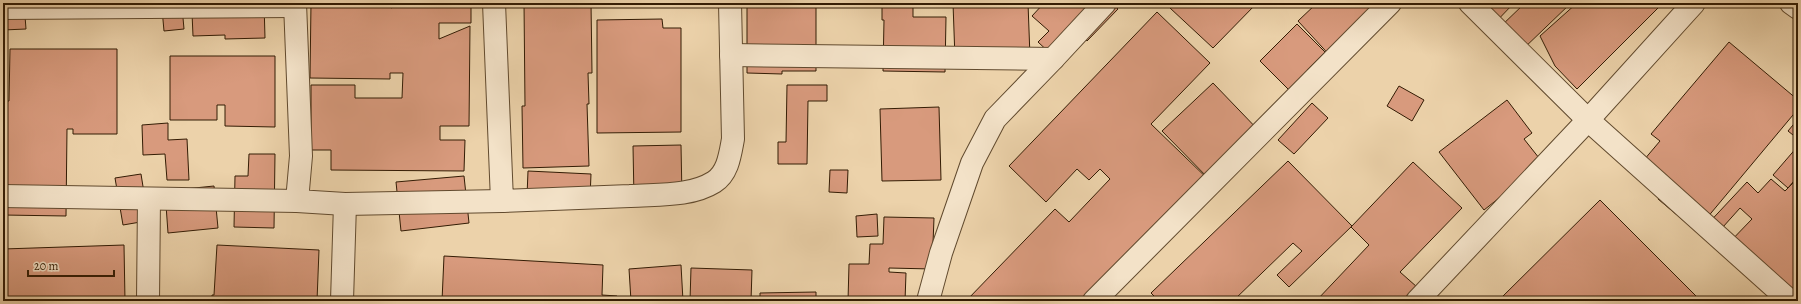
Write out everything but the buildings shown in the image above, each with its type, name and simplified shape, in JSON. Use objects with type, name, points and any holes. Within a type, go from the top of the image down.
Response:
[{"type":"street","points":[[494,3],[502,201]]},
{"type":"street","points":[[3,196],[297,201],[345,204],[598,198],[690,192],[715,182],[724,172],[730,159],[733,139],[730,3]]},
{"type":"street","points":[[928,301],[941,253],[972,163],[995,118],[1105,3]]},
{"type":"street","points":[[1094,301],[1390,3]]},
{"type":"street","points":[[1470,3],[1588,120],[1790,301]]},
{"type":"street","points":[[1427,298],[1694,3]]},
{"type":"street","points":[[1792,3],[1798,8]]},
{"type":"street","points":[[3,8],[295,5],[301,156],[297,201]]},
{"type":"street","points":[[731,55],[1053,59]]},
{"type":"street","points":[[148,301],[149,199]]},
{"type":"street","points":[[342,301],[345,204]]}]
